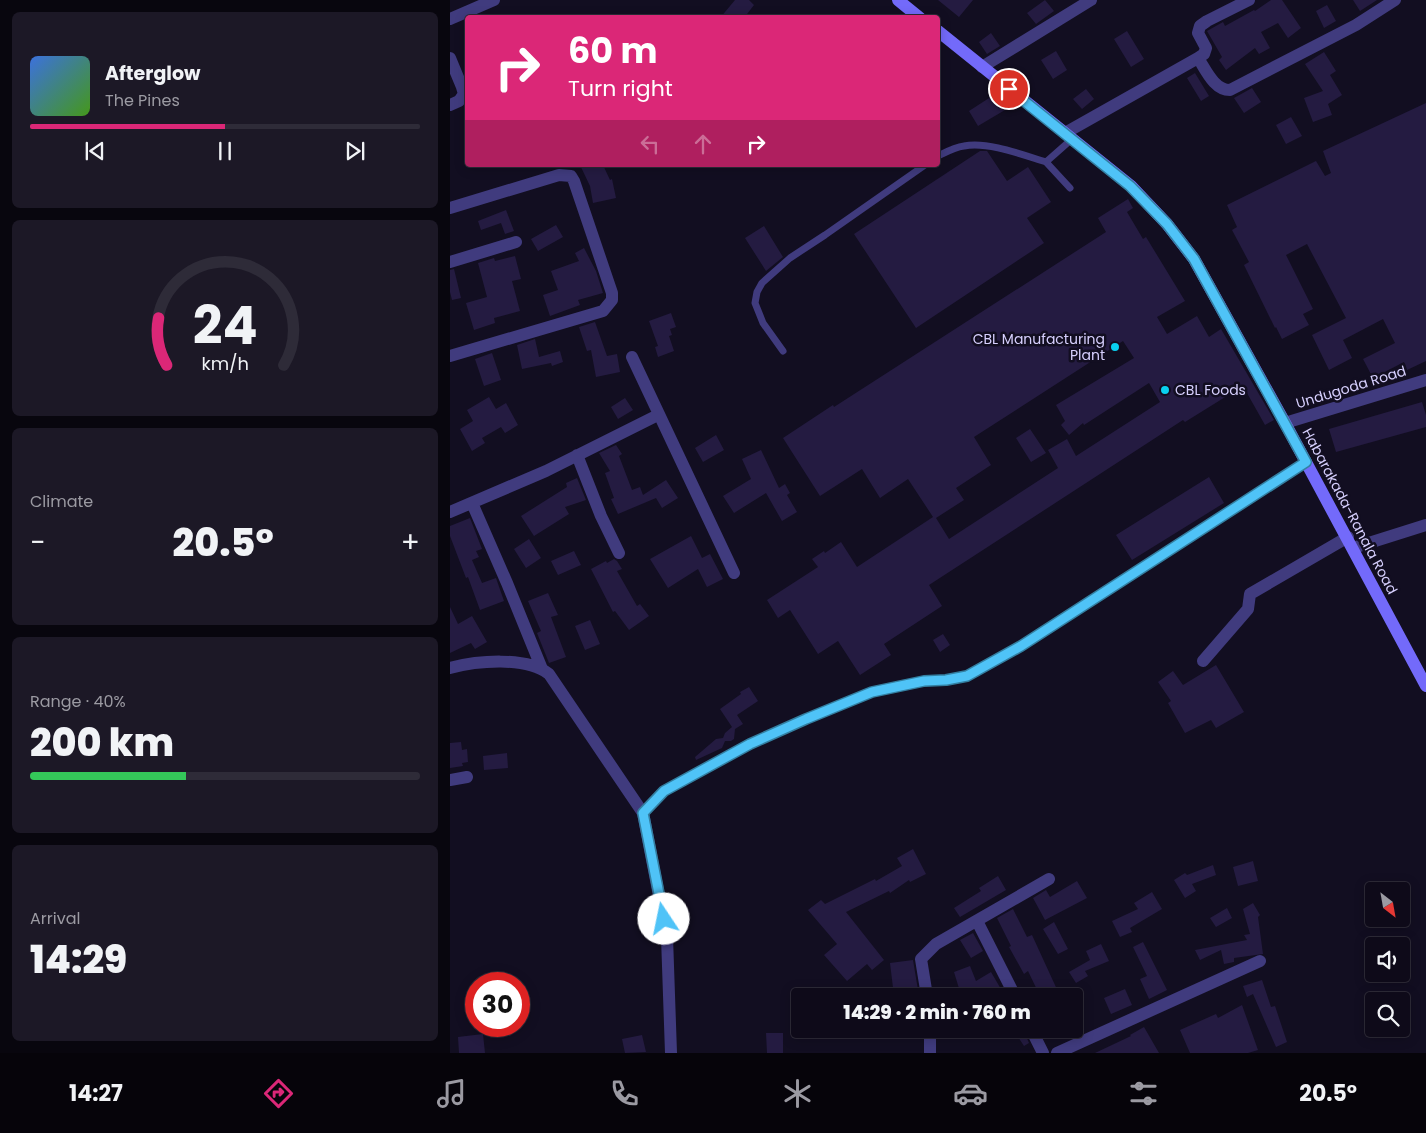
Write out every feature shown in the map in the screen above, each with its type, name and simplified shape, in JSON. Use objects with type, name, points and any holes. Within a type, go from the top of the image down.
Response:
[{"type":"main road","points":[[898,0],[916,15]]},
{"type":"main road","name":"Habarakada-Ranala Road","points":[[940,33],[1130,186],[1167,224],[1194,259],[1286,423],[1426,686]]},
{"type":"street","points":[[450,19],[494,0]]},
{"type":"street","points":[[982,67],[1091,0]]},
{"type":"street","points":[[1068,136],[1204,54],[1206,48],[1198,33],[1200,26],[1249,0]]},
{"type":"street","points":[[1198,58],[1217,85],[1223,90],[1230,90],[1356,24],[1395,0]]},
{"type":"street","points":[[450,58],[464,94],[459,101],[450,105]]},
{"type":"street","points":[[450,208],[559,175],[571,176],[612,293],[612,300],[603,311],[450,356]]},
{"type":"street","points":[[450,262],[516,242]]},
{"type":"street","points":[[632,357],[734,573]]},
{"type":"street","name":"Undugoda Road","points":[[1286,423],[1426,380]]},
{"type":"street","points":[[450,512],[546,471],[658,415]]},
{"type":"street","points":[[577,455],[601,516],[619,554]]},
{"type":"street","points":[[472,503],[542,669]]},
{"type":"street","points":[[1203,660],[1248,609],[1250,594],[1350,542],[1426,525]]},
{"type":"street","points":[[450,668],[466,663],[516,663],[542,669],[549,674],[643,813],[667,937],[671,1053]]},
{"type":"street","points":[[450,780],[467,777]]},
{"type":"street","points":[[926,988],[921,959],[936,944],[1050,880]]},
{"type":"street","points":[[978,921],[1011,988]]},
{"type":"street","points":[[1057,1053],[1260,961]]},
{"type":"street","points":[[930,1038],[930,1053]]},
{"type":"street","points":[[1036,1038],[1043,1053]]},
{"type":"lane","points":[[1046,162],[1068,136]]},
{"type":"lane","points":[[940,155],[964,145],[1008,150],[1046,162],[1070,188]]},
{"type":"lane","points":[[783,351],[764,323],[755,303],[757,292],[762,283],[790,258],[825,236],[922,167]]},
{"type":"lane","points":[[643,813],[664,791],[750,744],[806,719],[872,692],[924,681],[946,680],[967,676],[1021,646],[1306,462]]},
{"type":"building","points":[[735,0],[749,0],[754,5],[746,15],[722,15]]},
{"type":"building","points":[[938,0],[973,0],[959,17]]},
{"type":"building","points":[[1045,0],[1054,11],[1036,24],[1027,13]]},
{"type":"building","points":[[1271,0],[1282,0],[1301,28],[1288,38],[1278,23],[1261,32],[1270,48],[1259,54],[1255,48],[1226,70],[1219,60],[1222,57],[1207,31],[1223,22],[1225,26],[1255,11]]},
{"type":"building","points":[[1353,0],[1377,0],[1360,11]]},
{"type":"building","points":[[1327,5],[1336,21],[1324,28],[1316,11]]},
{"type":"building","points":[[1127,31],[1144,59],[1131,67],[1114,39]]},
{"type":"building","points":[[991,33],[1000,46],[987,54],[979,42]]},
{"type":"building","points":[[1056,51],[1067,70],[1053,79],[1041,60]]},
{"type":"building","points":[[1324,52],[1336,71],[1330,75],[1342,95],[1328,104],[1332,115],[1313,122],[1304,98],[1323,91],[1305,64]]},
{"type":"building","points":[[1195,73],[1209,96],[1201,101],[1187,78]]},
{"type":"building","points":[[1252,88],[1261,102],[1244,113],[1234,98]]},
{"type":"building","points":[[1086,89],[1094,99],[1082,109],[1073,99]]},
{"type":"building","points":[[1000,91],[1010,107],[978,126],[969,111]]},
{"type":"building","points":[[1426,103],[1426,361],[1407,370],[1404,362],[1373,378],[1363,359],[1395,343],[1383,319],[1343,340],[1352,358],[1329,370],[1312,335],[1346,318],[1307,244],[1286,255],[1313,309],[1303,314],[1309,325],[1282,339],[1244,265],[1249,262],[1232,230],[1237,227],[1227,205],[1316,161],[1325,176],[1331,173],[1323,151]]},
{"type":"building","points":[[1291,117],[1302,136],[1286,144],[1276,125]]},
{"type":"building","points":[[980,151],[987,151],[1007,181],[1028,167],[1051,202],[1027,218],[1044,243],[916,328],[854,234]]},
{"type":"building","points":[[581,167],[604,167],[610,180],[612,179],[616,198],[593,203],[590,186]]},
{"type":"building","points":[[1128,199],[1133,208],[1127,212],[1143,239],[1146,237],[1185,301],[1157,317],[1167,334],[1197,316],[1209,337],[1221,329],[1274,420],[1265,425],[1243,386],[1185,422],[1183,420],[929,585],[942,606],[884,644],[891,655],[860,675],[838,641],[818,654],[790,610],[778,618],[767,600],[818,567],[812,559],[841,542],[857,567],[933,517],[908,479],[880,498],[862,469],[820,496],[783,438],[1106,232],[1098,218]],"holes":[[[1123,341],[1134,358],[1056,405],[1065,421],[1061,425],[1069,435],[1083,423],[1084,425],[1149,383],[1160,402],[1076,456],[1067,439],[1048,450],[1058,468],[949,539],[936,518],[964,500],[956,488],[991,465],[974,437]]]},
{"type":"building","points":[[506,210],[514,231],[505,234],[501,223],[481,230],[478,221]]},
{"type":"building","points":[[556,225],[563,237],[538,251],[531,239]]},
{"type":"building","points":[[764,226],[783,257],[766,271],[745,238]]},
{"type":"building","points":[[584,248],[596,271],[603,293],[578,300],[580,305],[550,316],[543,295],[558,290],[551,271],[579,261],[575,253]]},
{"type":"building","points":[[515,256],[521,279],[512,281],[520,311],[494,318],[495,323],[474,330],[466,303],[487,297],[478,263],[494,258],[495,261]]},
{"type":"building","points":[[454,269],[461,298],[452,300],[450,270]]},
{"type":"building","points":[[671,313],[676,327],[670,329],[672,335],[669,336],[674,351],[658,357],[655,347],[658,346],[649,321]]},
{"type":"building","points":[[595,322],[607,356],[617,354],[620,372],[596,377],[591,350],[587,351],[579,327]]},
{"type":"building","points":[[535,339],[539,357],[560,351],[563,362],[552,366],[551,363],[522,369],[517,345]]},
{"type":"building","points":[[492,353],[501,380],[484,386],[475,359]]},
{"type":"building","points":[[489,397],[496,409],[506,403],[518,425],[505,433],[501,427],[482,438],[485,443],[472,451],[460,429],[473,421],[467,410]]},
{"type":"building","points":[[625,398],[633,410],[618,419],[611,407]]},
{"type":"building","points":[[1422,402],[1426,415],[1426,427],[1336,452],[1329,429]]},
{"type":"building","points":[[1030,429],[1046,453],[1031,462],[1016,438]]},
{"type":"building","points":[[716,435],[724,450],[703,462],[695,448]]},
{"type":"building","points":[[616,445],[622,454],[619,456],[632,490],[640,487],[643,495],[666,480],[678,498],[662,508],[656,498],[618,514],[611,499],[614,498],[605,473],[610,471],[599,453]]},
{"type":"building","points":[[761,450],[779,488],[785,484],[790,493],[787,495],[797,512],[782,521],[766,493],[734,513],[723,496],[751,479],[742,459]]},
{"type":"building","points":[[1209,477],[1224,503],[1132,560],[1116,535]]},
{"type":"building","points":[[577,478],[586,500],[565,507],[569,514],[534,536],[521,516],[567,487],[566,483]]},
{"type":"building","points":[[470,518],[482,549],[476,551],[479,557],[472,560],[482,583],[496,578],[504,601],[480,610],[450,536],[450,526]]},
{"type":"building","points":[[691,536],[702,558],[710,554],[723,579],[707,587],[698,569],[668,588],[650,559]]},
{"type":"building","points":[[529,539],[541,558],[526,568],[514,549]]},
{"type":"building","points":[[574,551],[581,565],[558,575],[551,561]]},
{"type":"building","points":[[614,559],[622,569],[617,571],[637,606],[640,604],[649,616],[629,630],[615,611],[613,612],[591,569]]},
{"type":"building","points":[[548,593],[558,615],[551,617],[566,657],[549,663],[537,633],[541,631],[528,601]]},
{"type":"building","points":[[450,607],[458,624],[472,616],[487,642],[475,649],[471,643],[450,653]]},
{"type":"building","points":[[590,620],[600,644],[585,650],[575,626]]},
{"type":"building","points":[[943,634],[950,645],[940,652],[933,640]]},
{"type":"building","points":[[1216,665],[1244,712],[1216,728],[1211,720],[1185,733],[1168,703],[1171,701],[1158,682],[1173,671],[1183,685]]},
{"type":"building","points":[[749,687],[758,701],[737,715],[743,724],[735,729],[734,739],[725,741],[722,748],[696,760],[695,757],[716,739],[723,738],[725,733],[732,727],[720,709]]},
{"type":"building","points":[[461,742],[462,750],[467,749],[468,762],[462,763],[463,766],[450,768],[450,743]]},
{"type":"building","points":[[507,753],[508,768],[484,770],[483,756]]},
{"type":"building","points":[[913,849],[926,874],[910,882],[909,880],[890,893],[889,891],[846,912],[884,960],[872,970],[867,964],[847,981],[824,955],[837,944],[808,910],[821,900],[825,904],[875,879],[876,881],[902,866],[897,858]]},
{"type":"building","points":[[1253,861],[1258,881],[1238,886],[1233,867]]},
{"type":"building","points":[[1213,865],[1216,875],[1192,884],[1196,891],[1185,898],[1174,880],[1185,873],[1187,875]]},
{"type":"building","points":[[998,876],[1006,890],[960,917],[954,908],[981,891],[979,888]]},
{"type":"building","points":[[1077,881],[1087,898],[1045,920],[1033,898],[1046,890],[1050,897]]},
{"type":"building","points":[[1152,892],[1162,909],[1130,928],[1132,932],[1120,937],[1112,921],[1138,909],[1134,903]]},
{"type":"building","points":[[1253,903],[1260,915],[1258,917],[1263,954],[1234,958],[1234,962],[1224,964],[1221,950],[1200,960],[1195,950],[1247,940],[1244,935],[1250,934],[1243,909]]},
{"type":"building","points":[[1227,908],[1232,918],[1216,927],[1210,918]]},
{"type":"building","points":[[1013,909],[1027,937],[1032,935],[1056,988],[1036,988],[1028,971],[1024,974],[1009,947],[1011,946],[997,918]]},
{"type":"building","points":[[1054,922],[1068,949],[1058,954],[1043,929]]},
{"type":"building","points":[[973,933],[983,951],[971,958],[960,940]]},
{"type":"building","points":[[1143,942],[1167,990],[1149,999],[1140,979],[1147,976],[1133,947]]},
{"type":"building","points":[[1101,944],[1109,961],[1085,971],[1088,976],[1076,983],[1069,972],[1090,960],[1086,951]]},
{"type":"building","points":[[913,960],[918,988],[893,988],[890,963]]},
{"type":"building","points":[[970,966],[976,981],[991,972],[1000,988],[959,988],[954,972]]},
{"type":"building","points":[[1262,980],[1271,1007],[1275,1006],[1287,1042],[1276,1047],[1253,994],[1247,997],[1243,986]]},
{"type":"building","points":[[1125,989],[1132,1005],[1111,1014],[1104,998]]},
{"type":"building","points":[[1242,1005],[1258,1050],[1248,1053],[1190,1053],[1180,1030],[1216,1014],[1218,1018]]},
{"type":"building","points":[[1144,1027],[1159,1053],[1095,1053],[1131,1036]]},
{"type":"building","points":[[766,1033],[783,1033],[783,1053],[767,1053]]},
{"type":"building","points":[[642,1035],[646,1052],[625,1053],[622,1039]]},
{"type":"building","points":[[458,1037],[483,1037],[485,1053],[459,1053]]},
{"type":"building","points":[[1019,1038],[1027,1038],[1029,1043],[1024,1046]]},
{"type":"place","name":"CBL Manufacturing Plant","points":[[1115,347]]},
{"type":"place","name":"CBL Foods","points":[[1165,390]]},
{"type":"route","points":[[664,919],[643,813],[664,791],[750,744],[872,692],[924,681],[946,680],[967,676],[1021,646],[1306,462],[1194,259],[1167,224],[1130,186],[1009,89]]}]
